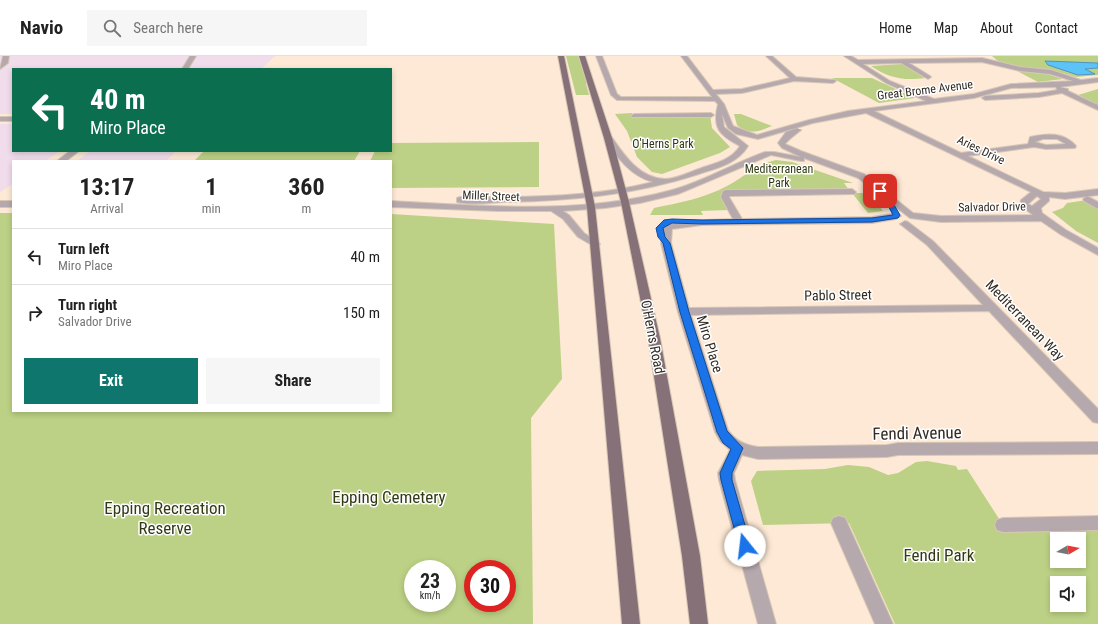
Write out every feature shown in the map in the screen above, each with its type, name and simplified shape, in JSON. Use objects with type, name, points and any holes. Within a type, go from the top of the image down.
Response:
[{"type":"main road","points":[[561,56],[591,207],[631,624]]},
{"type":"main road","name":"O'Herns Road","points":[[582,56],[608,138],[624,196],[654,338],[691,556],[699,624]]},
{"type":"street","points":[[0,56],[4,56],[5,63],[0,67]]},
{"type":"street","points":[[186,68],[193,56]]},
{"type":"street","points":[[599,56],[614,95],[619,99],[718,102]]},
{"type":"street","name":"Mediterranean Way","points":[[684,56],[718,102],[730,127],[739,132],[756,137],[771,139],[784,144],[798,153],[860,176],[915,220],[930,243]]},
{"type":"street","points":[[769,56],[794,79]]},
{"type":"street","points":[[847,56],[875,75],[933,101],[941,102]]},
{"type":"street","points":[[856,62],[982,60],[1020,69],[1051,72],[1088,84]]},
{"type":"street","points":[[902,61],[928,77]]},
{"type":"street","points":[[875,75],[941,102]]},
{"type":"street","points":[[711,92],[749,90],[794,79],[833,81]]},
{"type":"street","name":"Great Brome Avenue","points":[[743,145],[745,140],[829,116],[941,102],[981,95],[1012,86],[1052,85],[1098,80]]},
{"type":"street","name":"Great Brome Avenue","points":[[941,102],[949,103],[990,98],[1039,95],[1098,83]]},
{"type":"street","points":[[1052,85],[1098,108]]},
{"type":"street","name":"Great Brome Avenue","points":[[771,154],[784,151],[784,144],[789,134],[795,131],[836,119],[933,101]]},
{"type":"street","name":"Mediterranean Way","points":[[718,102],[718,120],[721,128],[730,136],[753,151],[793,157],[828,168],[875,187]]},
{"type":"street","name":"Aries Drive","points":[[873,111],[900,128],[923,136],[1030,191],[1043,195],[1065,196],[1098,192]]},
{"type":"street","points":[[634,116],[711,115]]},
{"type":"street","points":[[0,119],[12,119]]},
{"type":"street","points":[[608,138],[631,168],[648,178],[668,182]]},
{"type":"street","points":[[624,196],[727,161],[740,152],[743,145]]},
{"type":"street","points":[[961,155],[1034,145]]},
{"type":"street","points":[[62,160],[74,152]]},
{"type":"street","points":[[624,196],[663,195],[690,187],[748,160],[771,154]]},
{"type":"street","points":[[1030,191],[1033,196],[1024,202],[1024,205],[1063,232],[1098,252]]},
{"type":"street","points":[[852,192],[726,193],[725,197],[739,222],[872,220],[904,224],[915,220]]},
{"type":"street","points":[[1041,216],[1036,207],[1037,204],[1046,199],[1043,195]]},
{"type":"street","name":"Miller Street","points":[[392,202],[520,200],[589,196],[624,196]]},
{"type":"street","name":"Miller Street","points":[[392,202],[484,209],[553,209],[591,207],[624,196]]},
{"type":"street","name":"Mediterranean Way","points":[[888,199],[898,221],[930,243],[1098,418]]},
{"type":"street","points":[[1087,199],[1098,206]]},
{"type":"street","points":[[553,209],[566,218],[581,235],[595,244]]},
{"type":"street","points":[[872,220],[896,216],[915,220]]},
{"type":"street","name":"Salvador Drive","points":[[915,220],[1041,216]]},
{"type":"street","name":"Miro Place","points":[[738,448],[727,440],[722,432],[684,312],[666,243],[666,230],[670,223],[739,222]]},
{"type":"street","name":"Pablo Street","points":[[684,312],[992,308]]},
{"type":"street","points":[[738,448],[726,473],[727,480],[767,624]]},
{"type":"street","name":"Fendi Avenue","points":[[738,448],[746,452],[777,454],[918,449],[1098,448]]},
{"type":"street","points":[[839,523],[884,624]]},
{"type":"street","points":[[1003,525],[1098,523]]},
{"type":"shaded area","points":[[0,56],[275,56],[262,68],[12,68],[12,114],[0,114]]},
{"type":"shaded area","points":[[0,124],[12,124],[12,152],[58,152],[46,160],[12,160],[12,185],[0,192]]},
{"type":"shaded area","points":[[89,152],[175,152],[167,160],[78,160]]},
{"type":"green space","points":[[566,56],[580,56],[587,78],[586,84],[589,95],[576,95]]},
{"type":"green space","points":[[992,56],[1098,56],[1098,75],[1076,77],[1062,73],[1021,68],[999,62]]},
{"type":"green space","points":[[902,64],[925,78],[896,78],[871,66]]},
{"type":"green space","points":[[1017,71],[1047,74],[1063,79],[1038,82]]},
{"type":"green space","points":[[832,78],[872,78],[915,98],[879,103]]},
{"type":"green space","points":[[1098,89],[1098,105],[1078,95]]},
{"type":"green space","name":"O'Herns Park","points":[[632,113],[634,117],[710,115],[712,128],[730,147],[720,153],[662,174],[652,172],[637,157],[627,131],[615,114]]},
{"type":"green space","points":[[734,114],[741,114],[772,126],[754,132],[746,130],[737,125]]},
{"type":"green space","points":[[539,142],[539,187],[392,188],[392,160],[370,160],[374,152],[392,152],[392,143]]},
{"type":"green space","points":[[203,152],[359,152],[355,160],[195,160]]},
{"type":"green space","name":"Mediterranean Park","points":[[776,160],[792,162],[853,183],[844,183],[849,190],[726,192],[733,215],[730,215],[728,210],[701,211],[703,215],[650,215],[654,208],[691,200],[710,194],[762,164]]},
{"type":"green space","points":[[852,193],[868,193],[883,211],[868,213]]},
{"type":"green space","points":[[1087,200],[1098,208],[1098,243],[1076,231],[1052,212],[1063,208],[1067,203]]},
{"type":"green space","name":"Epping Recreation Reserve","points":[[0,213],[12,213],[12,412],[392,412],[392,214],[554,224],[562,379],[531,418],[533,624],[0,624]]},
{"type":"green space","name":"Fendi Park","points":[[927,461],[956,466],[958,470],[967,469],[1003,525],[1098,527],[1098,624],[895,624],[849,523],[763,525],[751,481],[757,471],[825,469],[848,465],[869,467],[888,475],[898,473],[916,462]]},
{"type":"water","points":[[1045,61],[1098,63],[1098,68],[1085,69],[1095,74],[1078,75],[1048,65]]},
{"type":"route","points":[[745,546],[736,517],[726,473],[738,448],[727,440],[722,432],[684,312],[666,243],[659,228],[667,221],[680,220],[702,222],[872,220],[896,216],[897,215],[888,199],[880,191]]},
{"type":"park label","name":"Epping Cemetery","points":[[389,497]]}]
